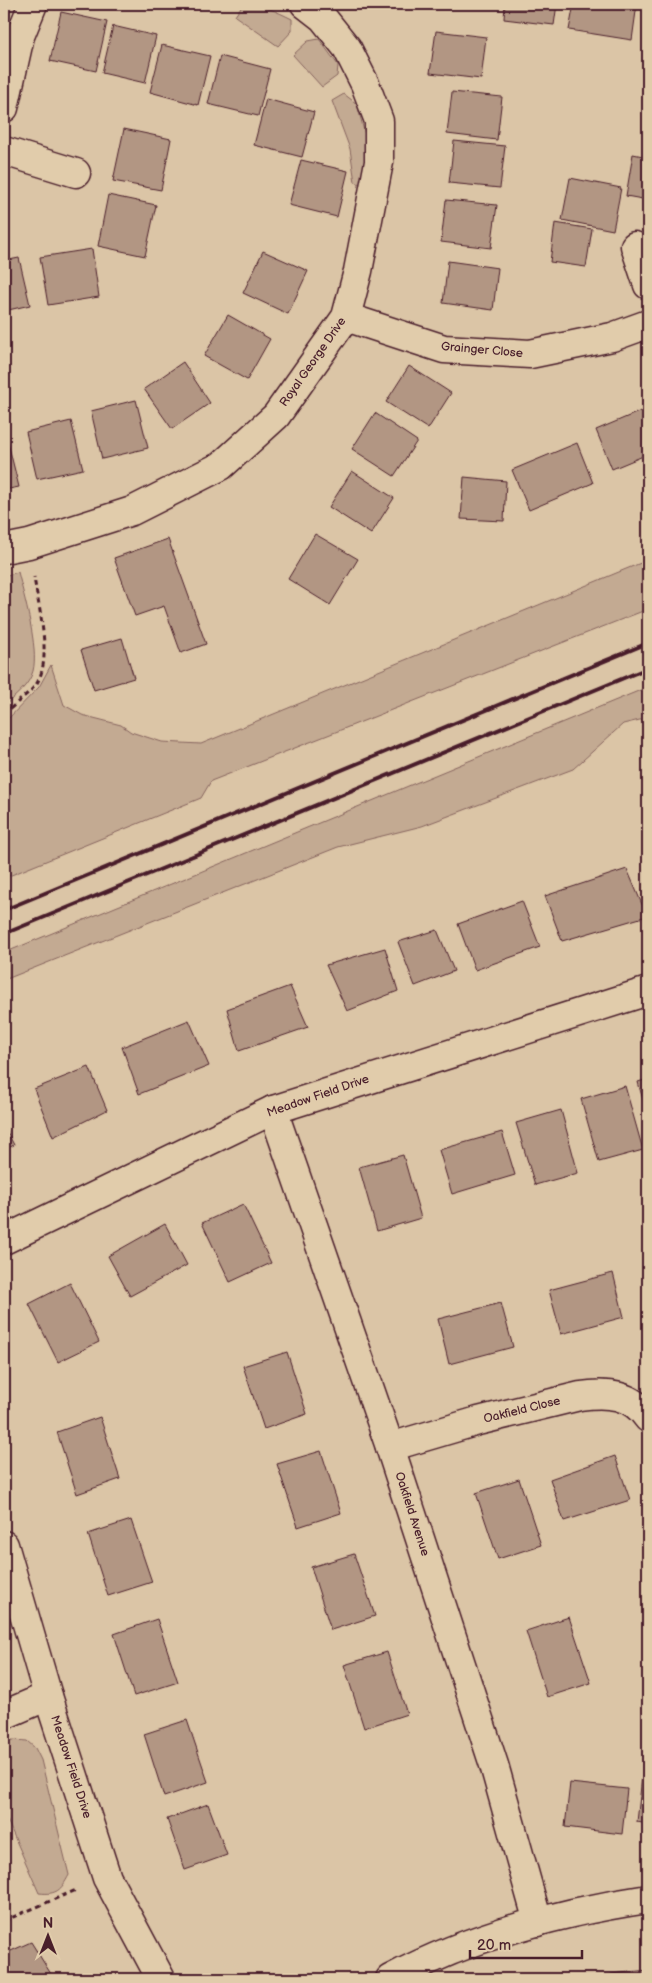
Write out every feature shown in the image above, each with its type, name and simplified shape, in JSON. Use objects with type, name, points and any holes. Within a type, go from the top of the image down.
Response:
[{"type":"street","points":[[4,108],[20,36],[33,4]]},
{"type":"street","name":"Royal George Drive","points":[[16,547],[132,511],[222,466],[276,416],[346,317],[358,271],[379,162],[379,121],[365,84],[347,48],[321,8]]},
{"type":"street","points":[[4,151],[76,173]]},
{"type":"street","points":[[636,246],[648,285]]},
{"type":"street","name":"Grainger Close","points":[[346,317],[444,349],[530,354],[612,337],[648,324]]},
{"type":"street","name":"Meadow Field Drive","points":[[4,1240],[273,1110],[648,991]]},
{"type":"street","name":"Oakfield Avenue","points":[[273,1110],[390,1447],[494,1765],[538,1922]]},
{"type":"street","name":"Oakfield Close","points":[[390,1447],[478,1421],[595,1394],[608,1394],[627,1400],[641,1408],[648,1418]]},
{"type":"street","name":"Meadow Field Drive","points":[[4,1545],[48,1696],[107,1878],[161,1979]]},
{"type":"street","points":[[4,1715],[48,1696]]},
{"type":"street","points":[[390,1979],[448,1951],[538,1922],[648,1899]]},
{"type":"path","points":[[4,715],[35,685],[44,664],[44,642],[16,547]]},
{"type":"path","points":[[4,1921],[107,1878]]},
{"type":"shaded area","points":[[243,4],[262,7],[292,19],[292,31],[278,46],[235,16]]},
{"type":"shaded area","points":[[319,39],[338,65],[337,76],[322,87],[293,55],[308,41]]},
{"type":"shaded area","points":[[344,94],[357,104],[365,135],[366,163],[363,185],[355,182],[350,149],[332,101]]},
{"type":"shaded area","points":[[648,560],[648,609],[211,781],[201,798],[4,878],[4,723],[39,687],[51,665],[64,705],[82,715],[121,725],[131,732],[162,742],[201,744]]},
{"type":"shaded area","points":[[18,572],[30,622],[34,649],[33,671],[21,690],[4,706],[4,576]]},
{"type":"shaded area","points":[[648,687],[648,718],[623,724],[573,769],[422,826],[338,847],[4,980],[4,953]]},
{"type":"shaded area","points":[[4,1741],[27,1741],[35,1748],[41,1760],[69,1875],[61,1888],[50,1893],[39,1893],[4,1813]]},
{"type":"building","points":[[505,4],[557,4],[554,25],[504,19]]},
{"type":"building","points":[[574,4],[637,4],[632,40],[569,30]]},
{"type":"building","points":[[61,12],[107,22],[96,71],[50,61]]},
{"type":"building","points":[[113,26],[156,36],[145,83],[102,73]]},
{"type":"building","points":[[436,31],[486,37],[481,79],[430,73]]},
{"type":"building","points":[[162,45],[210,56],[198,105],[150,92]]},
{"type":"building","points":[[220,56],[270,69],[258,116],[208,104]]},
{"type":"building","points":[[452,92],[502,97],[497,140],[447,134]]},
{"type":"building","points":[[266,99],[314,112],[302,157],[254,145]]},
{"type":"building","points":[[124,129],[171,139],[161,190],[113,181]]},
{"type":"building","points":[[454,141],[505,146],[500,188],[449,183]]},
{"type":"building","points":[[633,154],[648,157],[648,200],[626,196]]},
{"type":"building","points":[[301,160],[348,171],[337,217],[289,205]]},
{"type":"building","points":[[570,178],[621,188],[613,230],[562,220]]},
{"type":"building","points":[[108,195],[156,205],[145,256],[98,246]]},
{"type":"building","points":[[446,200],[497,205],[491,248],[441,242]]},
{"type":"building","points":[[555,223],[592,229],[586,267],[550,262]]},
{"type":"building","points":[[92,249],[99,297],[48,305],[40,257]]},
{"type":"building","points":[[263,251],[308,271],[288,314],[243,293]]},
{"type":"building","points":[[19,258],[30,305],[4,311],[4,261]]},
{"type":"building","points":[[448,261],[498,268],[493,310],[443,303]]},
{"type":"building","points":[[228,315],[270,339],[247,380],[204,356]]},
{"type":"building","points":[[183,362],[210,403],[172,429],[144,389]]},
{"type":"building","points":[[409,366],[451,393],[428,429],[386,402]]},
{"type":"building","points":[[136,400],[148,448],[102,459],[91,411]]},
{"type":"building","points":[[648,408],[648,454],[612,469],[596,430]]},
{"type":"building","points":[[375,413],[417,441],[394,476],[352,449]]},
{"type":"building","points":[[71,421],[83,469],[37,479],[26,432]]},
{"type":"building","points":[[7,439],[19,487],[4,490],[4,440]]},
{"type":"building","points":[[577,443],[593,483],[529,510],[512,470]]},
{"type":"building","points":[[352,471],[394,498],[371,534],[329,507]]},
{"type":"building","points":[[464,477],[506,481],[504,521],[461,519]]},
{"type":"building","points":[[315,534],[358,559],[330,605],[288,579]]},
{"type":"building","points":[[168,539],[206,644],[181,653],[164,606],[135,616],[114,558]]},
{"type":"building","points":[[122,638],[134,678],[94,690],[81,650]]},
{"type":"building","points":[[627,869],[647,916],[562,941],[545,896]]},
{"type":"building","points":[[522,901],[540,947],[475,970],[458,924]]},
{"type":"building","points":[[437,930],[454,971],[415,986],[398,942]]},
{"type":"building","points":[[385,948],[398,991],[347,1011],[326,965]]},
{"type":"building","points":[[290,986],[308,1027],[239,1051],[227,1009]]},
{"type":"building","points":[[189,1020],[209,1066],[139,1094],[122,1047]]},
{"type":"building","points":[[89,1067],[107,1110],[53,1137],[34,1089]]},
{"type":"building","points":[[648,1079],[648,1118],[638,1082]]},
{"type":"building","points":[[625,1086],[643,1150],[599,1162],[581,1099]]},
{"type":"building","points":[[561,1110],[578,1173],[535,1185],[516,1123]]},
{"type":"building","points":[[4,1126],[14,1145],[4,1150]]},
{"type":"building","points":[[502,1132],[515,1175],[452,1194],[439,1150]]},
{"type":"building","points":[[403,1155],[421,1218],[377,1231],[359,1167]]},
{"type":"building","points":[[243,1204],[271,1263],[230,1282],[202,1223]]},
{"type":"building","points":[[165,1224],[187,1265],[130,1296],[108,1256]]},
{"type":"building","points":[[613,1273],[624,1317],[561,1334],[549,1290]]},
{"type":"building","points":[[70,1283],[99,1342],[58,1362],[29,1304]]},
{"type":"building","points":[[501,1303],[513,1347],[449,1364],[438,1319]]},
{"type":"building","points":[[287,1352],[307,1414],[264,1429],[243,1366]]},
{"type":"building","points":[[100,1417],[120,1479],[77,1494],[57,1432]]},
{"type":"building","points":[[321,1451],[341,1513],[298,1527],[277,1464]]},
{"type":"building","points":[[615,1456],[630,1500],[564,1521],[550,1479]]},
{"type":"building","points":[[519,1479],[541,1545],[498,1559],[476,1493]]},
{"type":"building","points":[[131,1520],[152,1582],[108,1596],[88,1534]]},
{"type":"building","points":[[354,1554],[375,1616],[331,1630],[311,1567]]},
{"type":"building","points":[[569,1617],[591,1683],[547,1697],[526,1631]]},
{"type":"building","points":[[157,1619],[178,1682],[134,1696],[114,1634]]},
{"type":"building","points":[[387,1652],[407,1714],[364,1728],[344,1665]]},
{"type":"building","points":[[187,1720],[208,1782],[164,1797],[144,1734]]},
{"type":"building","points":[[642,1777],[648,1778],[648,1824],[637,1822]]},
{"type":"building","points":[[570,1783],[627,1789],[622,1834],[565,1827]]},
{"type":"building","points":[[208,1804],[227,1855],[185,1870],[167,1819]]},
{"type":"building","points":[[31,1942],[51,1974],[41,1979],[4,1979],[4,1954]]},
{"type":"building","points":[[648,1970],[648,1979],[610,1979],[611,1974]]},
{"type":"railway","points":[[4,910],[648,643]]},
{"type":"railway","points":[[4,934],[648,668]]}]
